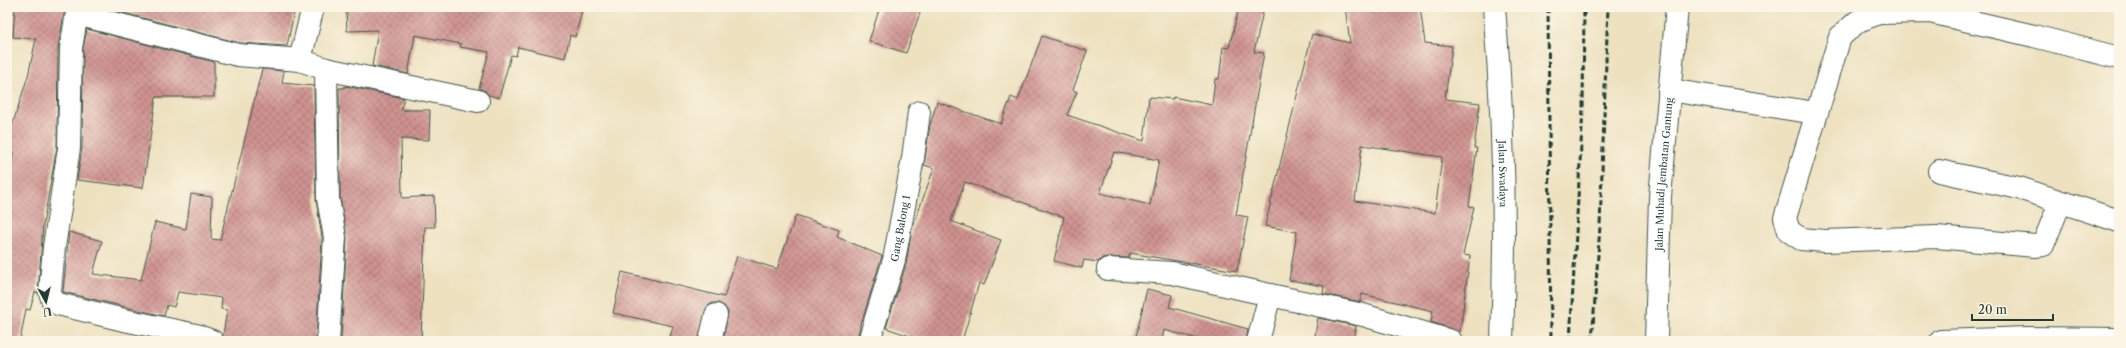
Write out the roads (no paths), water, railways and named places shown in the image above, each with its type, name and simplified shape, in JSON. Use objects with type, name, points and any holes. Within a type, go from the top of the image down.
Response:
[{"type":"street","points":[[300,60],[312,7]]},
{"type":"street","name":"Jalan Swadaya","points":[[1494,7],[1498,58],[1505,243],[1502,341]]},
{"type":"street","name":"Jalan Muhadi Jembatan Gantung","points":[[1656,341],[1660,197],[1677,7]]},
{"type":"street","points":[[212,341],[196,335],[58,304],[52,299],[50,292],[54,247],[69,148],[71,48],[77,10],[238,55],[300,60],[326,69],[478,101]]},
{"type":"street","points":[[2060,202],[2043,245],[2035,246],[1937,237],[1825,241],[1801,239],[1789,231],[1785,218],[1840,37],[1858,21],[1879,13],[1929,10],[2119,58]]},
{"type":"street","points":[[326,69],[328,200],[335,237],[328,341]]},
{"type":"street","points":[[1669,90],[1816,113]]},
{"type":"street","name":"Gang Balong 1","points":[[869,341],[894,260],[913,158],[919,112]]},
{"type":"street","points":[[1939,171],[2019,188],[2119,222]]},
{"type":"street","points":[[1108,268],[1172,274],[1363,315],[1451,341]]},
{"type":"street","points":[[1258,341],[1270,296]]},
{"type":"street","points":[[710,341],[716,315]]},
{"type":"street","points":[[1941,341],[2028,338],[2119,338]]},
{"type":"railway","points":[[1548,7],[1551,341]]},
{"type":"railway","points":[[1570,341],[1583,109],[1584,7]]},
{"type":"railway","points":[[1592,341],[1600,226],[1608,7]]}]
